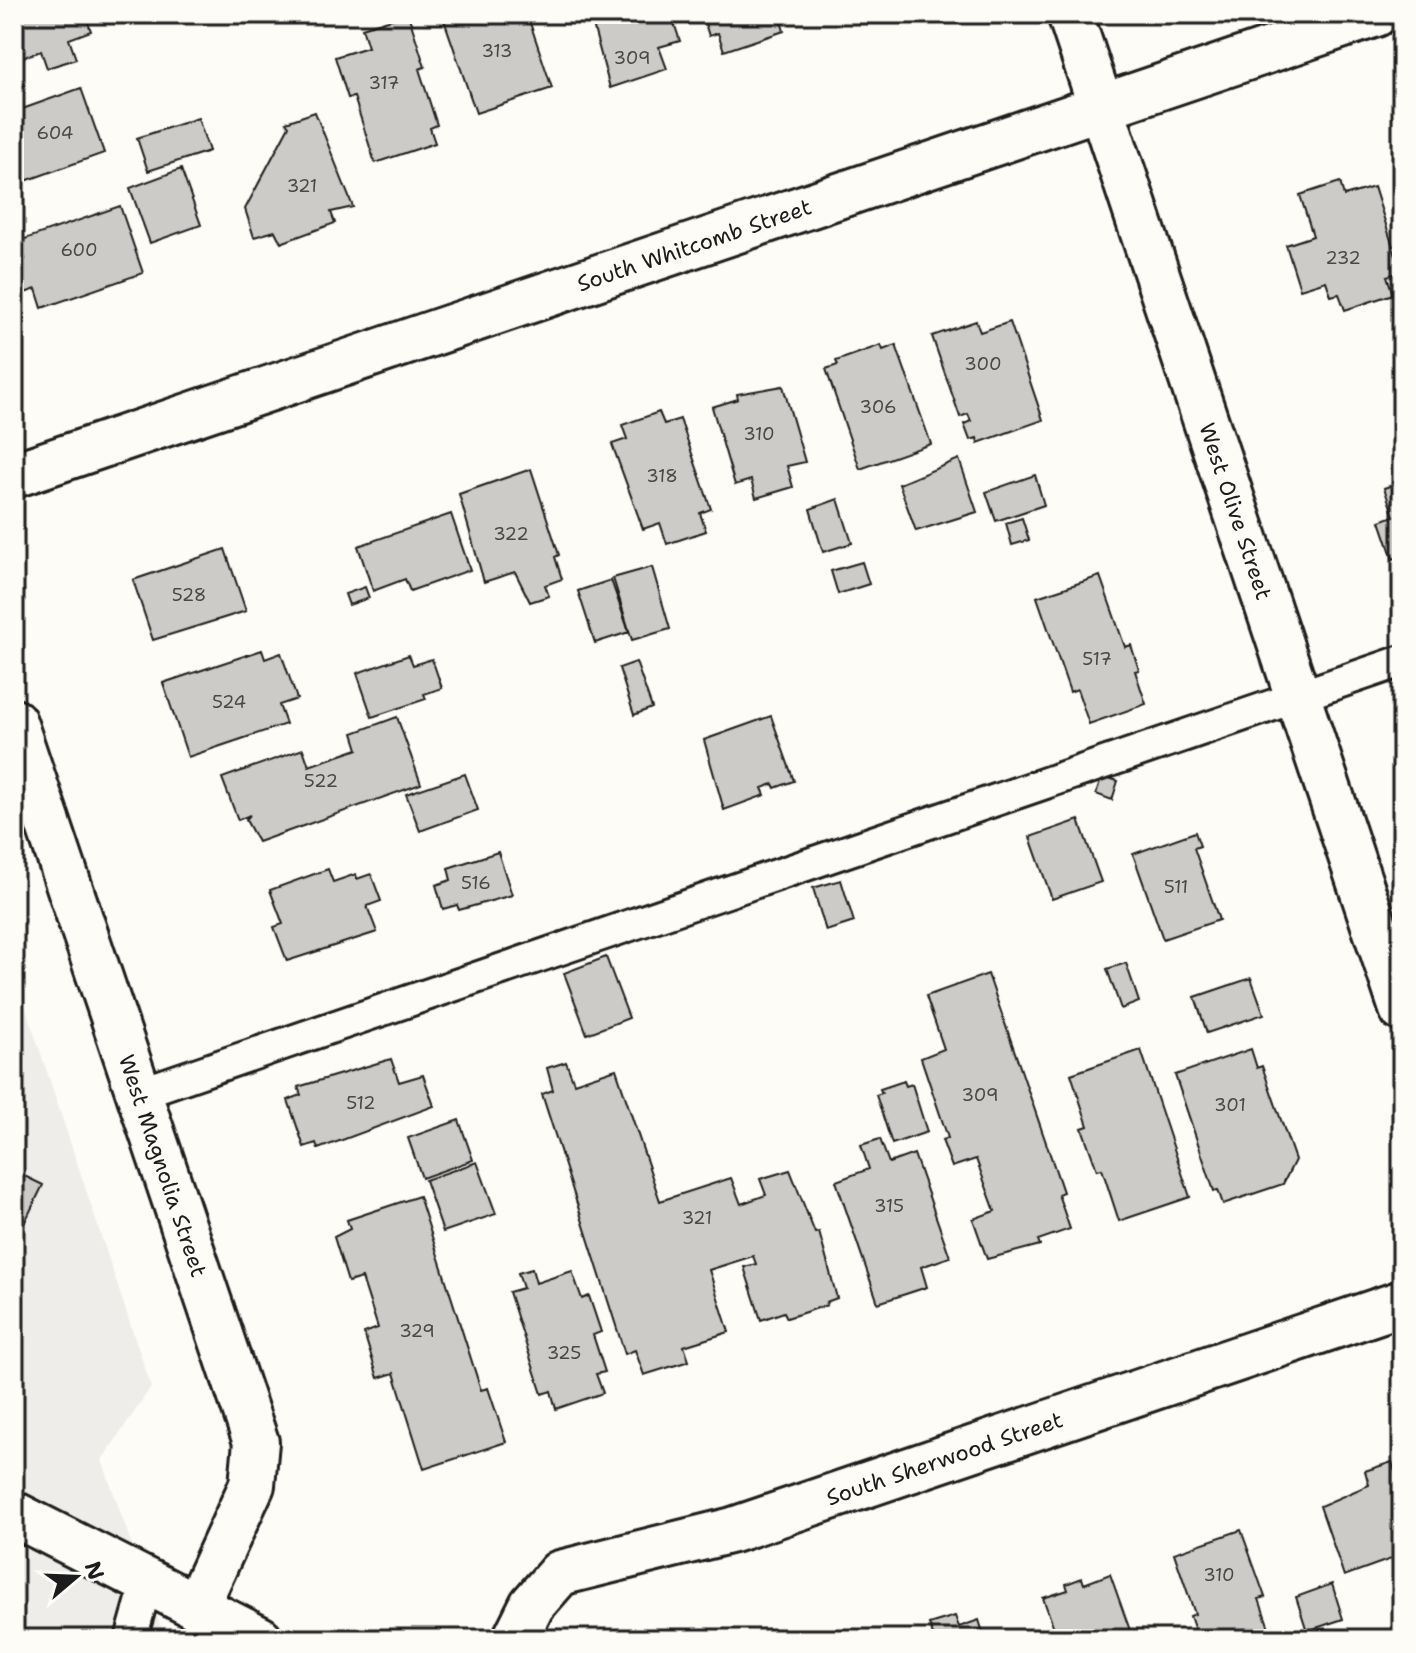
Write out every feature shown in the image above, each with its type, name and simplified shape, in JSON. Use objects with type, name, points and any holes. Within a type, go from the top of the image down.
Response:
[{"type":"street","name":"West Olive Street","points":[[1070,14],[1402,1009]]},
{"type":"street","name":"South Whitcomb Street","points":[[14,475],[1376,14]]},
{"type":"street","name":"West Magnolia Street","points":[[14,722],[256,1442],[252,1485],[196,1607]]},
{"type":"street","name":"South Sherwood Street","points":[[515,1639],[532,1605],[560,1573],[733,1530],[1402,1303]]},
{"type":"street","points":[[14,1514],[260,1639]]},
{"type":"lane","points":[[137,1094],[1402,661]]},
{"type":"lane","points":[[131,1639],[147,1582]]},
{"type":"shaded area","points":[[14,972],[151,1387],[102,1460],[165,1639],[14,1639]]},
{"type":"building","points":[[14,14],[85,14],[91,31],[69,39],[76,59],[47,68],[41,51],[14,60]]},
{"type":"building","points":[[408,14],[425,67],[419,69],[437,125],[430,128],[435,143],[375,163],[354,97],[348,98],[335,57],[368,47],[362,28]]},
{"type":"building","points":[[442,14],[527,14],[552,88],[476,113]]},
{"type":"building","points":[[590,14],[671,14],[680,41],[659,47],[667,69],[610,88]]},
{"type":"building","points":[[702,14],[779,14],[784,31],[724,51],[718,33],[709,36]]},
{"type":"building","points":[[81,88],[104,153],[14,185],[14,112]]},
{"type":"building","points":[[315,112],[353,207],[331,212],[335,223],[281,243],[275,231],[254,237],[245,209],[289,126],[286,122]]},
{"type":"building","points":[[198,118],[209,151],[148,171],[137,138]]},
{"type":"building","points":[[181,169],[201,225],[150,243],[130,188]]},
{"type":"building","points":[[1340,182],[1344,196],[1374,187],[1401,272],[1387,276],[1393,294],[1345,310],[1339,294],[1331,296],[1326,281],[1300,289],[1286,245],[1313,236],[1300,195]]},
{"type":"building","points":[[120,206],[143,273],[42,308],[36,289],[22,294],[14,270],[14,263],[25,259],[19,241]]},
{"type":"building","points":[[1402,315],[1402,337],[1395,318]]},
{"type":"building","points":[[976,321],[980,332],[1010,322],[1043,420],[978,443],[977,438],[970,440],[964,424],[971,421],[968,414],[960,417],[932,336]]},
{"type":"building","points":[[881,345],[883,350],[896,345],[931,444],[860,469],[826,369],[838,365],[836,361]]},
{"type":"building","points":[[783,386],[805,462],[787,466],[793,487],[756,498],[751,480],[735,485],[712,407],[738,399],[737,394]]},
{"type":"building","points":[[659,412],[664,424],[680,419],[711,509],[700,513],[706,531],[667,544],[660,523],[643,529],[612,444],[627,439],[622,425]]},
{"type":"building","points":[[959,459],[977,512],[916,531],[899,484]]},
{"type":"building","points":[[531,469],[559,555],[555,557],[562,579],[545,585],[549,596],[530,602],[515,572],[484,582],[459,494]]},
{"type":"building","points":[[1035,475],[1044,505],[996,521],[986,492]]},
{"type":"building","points":[[1402,482],[1402,556],[1393,559],[1380,521],[1394,516],[1384,488]]},
{"type":"building","points":[[838,499],[852,543],[823,552],[810,509]]},
{"type":"building","points":[[451,514],[470,570],[410,591],[405,579],[373,591],[358,546]]},
{"type":"building","points":[[1022,518],[1029,540],[1012,545],[1006,523]]},
{"type":"building","points":[[225,549],[246,611],[153,640],[133,580]]},
{"type":"building","points":[[862,562],[869,584],[838,594],[831,571]]},
{"type":"building","points":[[652,567],[670,629],[632,640],[613,578]]},
{"type":"building","points":[[1100,576],[1125,647],[1131,645],[1139,670],[1135,671],[1146,704],[1089,724],[1077,689],[1070,692],[1037,597]]},
{"type":"building","points":[[611,580],[629,632],[595,643],[578,591]]},
{"type":"building","points":[[365,587],[369,598],[349,605],[345,594]]},
{"type":"building","points":[[262,650],[265,659],[281,653],[297,699],[279,705],[286,724],[188,757],[163,683]]},
{"type":"building","points":[[409,655],[413,665],[432,659],[442,688],[424,694],[426,699],[372,717],[357,673]]},
{"type":"building","points":[[636,662],[652,708],[634,715],[619,668]]},
{"type":"building","points":[[771,716],[794,781],[775,788],[773,784],[762,788],[765,795],[724,810],[704,740]]},
{"type":"building","points":[[397,717],[421,784],[258,842],[246,820],[250,815],[238,820],[222,778],[303,749],[309,766],[358,749],[353,733]]},
{"type":"building","points":[[465,774],[478,810],[420,831],[406,794]]},
{"type":"building","points":[[1102,776],[1118,781],[1112,800],[1096,794]]},
{"type":"building","points":[[1079,820],[1101,882],[1052,899],[1030,837]]},
{"type":"building","points":[[1195,832],[1200,846],[1194,848],[1219,920],[1163,939],[1133,854]]},
{"type":"building","points":[[498,852],[512,895],[459,910],[457,905],[443,909],[436,885],[451,880],[448,868]]},
{"type":"building","points":[[328,869],[333,882],[356,874],[357,879],[371,874],[381,901],[367,906],[377,932],[287,961],[274,927],[283,924],[270,890]]},
{"type":"building","points":[[841,880],[854,922],[826,931],[813,888]]},
{"type":"building","points":[[606,957],[629,1018],[587,1034],[564,973]]},
{"type":"building","points":[[1126,963],[1139,1002],[1121,1009],[1107,969]]},
{"type":"building","points":[[988,974],[1063,1192],[1058,1194],[1070,1229],[1038,1240],[1040,1245],[987,1259],[973,1219],[995,1211],[976,1159],[952,1167],[942,1140],[948,1138],[921,1058],[944,1049],[926,996]]},
{"type":"building","points":[[1251,978],[1264,1014],[1207,1033],[1195,997]]},
{"type":"building","points":[[1251,1049],[1257,1068],[1262,1066],[1295,1160],[1283,1184],[1223,1204],[1218,1190],[1214,1191],[1175,1075]]},
{"type":"building","points":[[1141,1050],[1190,1197],[1119,1221],[1102,1169],[1097,1170],[1082,1128],[1088,1126],[1071,1074]]},
{"type":"building","points":[[391,1059],[399,1082],[423,1075],[434,1106],[318,1149],[316,1143],[304,1147],[288,1100],[301,1095],[298,1087]]},
{"type":"building","points":[[566,1062],[574,1083],[616,1069],[660,1201],[731,1178],[741,1204],[766,1195],[760,1179],[790,1170],[815,1233],[819,1232],[837,1298],[826,1302],[827,1305],[787,1318],[784,1312],[761,1320],[744,1267],[756,1264],[753,1256],[709,1270],[729,1332],[684,1346],[689,1361],[644,1375],[635,1350],[625,1354],[542,1094],[553,1090],[547,1068]]},
{"type":"building","points":[[904,1081],[906,1086],[912,1084],[927,1132],[892,1144],[876,1095],[882,1093],[880,1089]]},
{"type":"building","points":[[459,1120],[473,1160],[422,1178],[408,1138]]},
{"type":"building","points":[[880,1139],[889,1163],[914,1154],[950,1257],[921,1267],[927,1287],[878,1303],[836,1181],[869,1169],[861,1145]]},
{"type":"building","points":[[477,1162],[496,1214],[443,1232],[425,1180]]},
{"type":"building","points":[[14,1171],[43,1185],[14,1244]]},
{"type":"building","points":[[419,1196],[481,1390],[488,1388],[506,1442],[424,1469],[394,1373],[378,1378],[364,1333],[378,1328],[362,1278],[348,1282],[334,1237],[350,1229],[347,1220]]},
{"type":"building","points":[[532,1269],[536,1283],[572,1271],[582,1299],[589,1296],[601,1332],[593,1335],[605,1372],[596,1374],[603,1393],[556,1409],[551,1391],[542,1394],[509,1292],[523,1288],[518,1273]]},
{"type":"building","points":[[1392,1462],[1396,1475],[1402,1473],[1402,1555],[1344,1576],[1320,1506],[1369,1485],[1365,1471]]},
{"type":"building","points":[[1241,1530],[1265,1597],[1259,1599],[1269,1628],[1237,1639],[1198,1639],[1190,1616],[1195,1614],[1174,1553]]},
{"type":"building","points":[[1110,1574],[1133,1639],[1058,1639],[1043,1598],[1068,1590],[1066,1584],[1082,1578],[1084,1584]]},
{"type":"building","points":[[1332,1584],[1343,1619],[1307,1631],[1296,1597]]},
{"type":"building","points":[[955,1616],[959,1627],[979,1620],[985,1639],[922,1639],[933,1635],[929,1624]]},
{"type":"building","points":[[1402,1629],[1402,1639],[1384,1639],[1394,1635],[1393,1632]]}]
